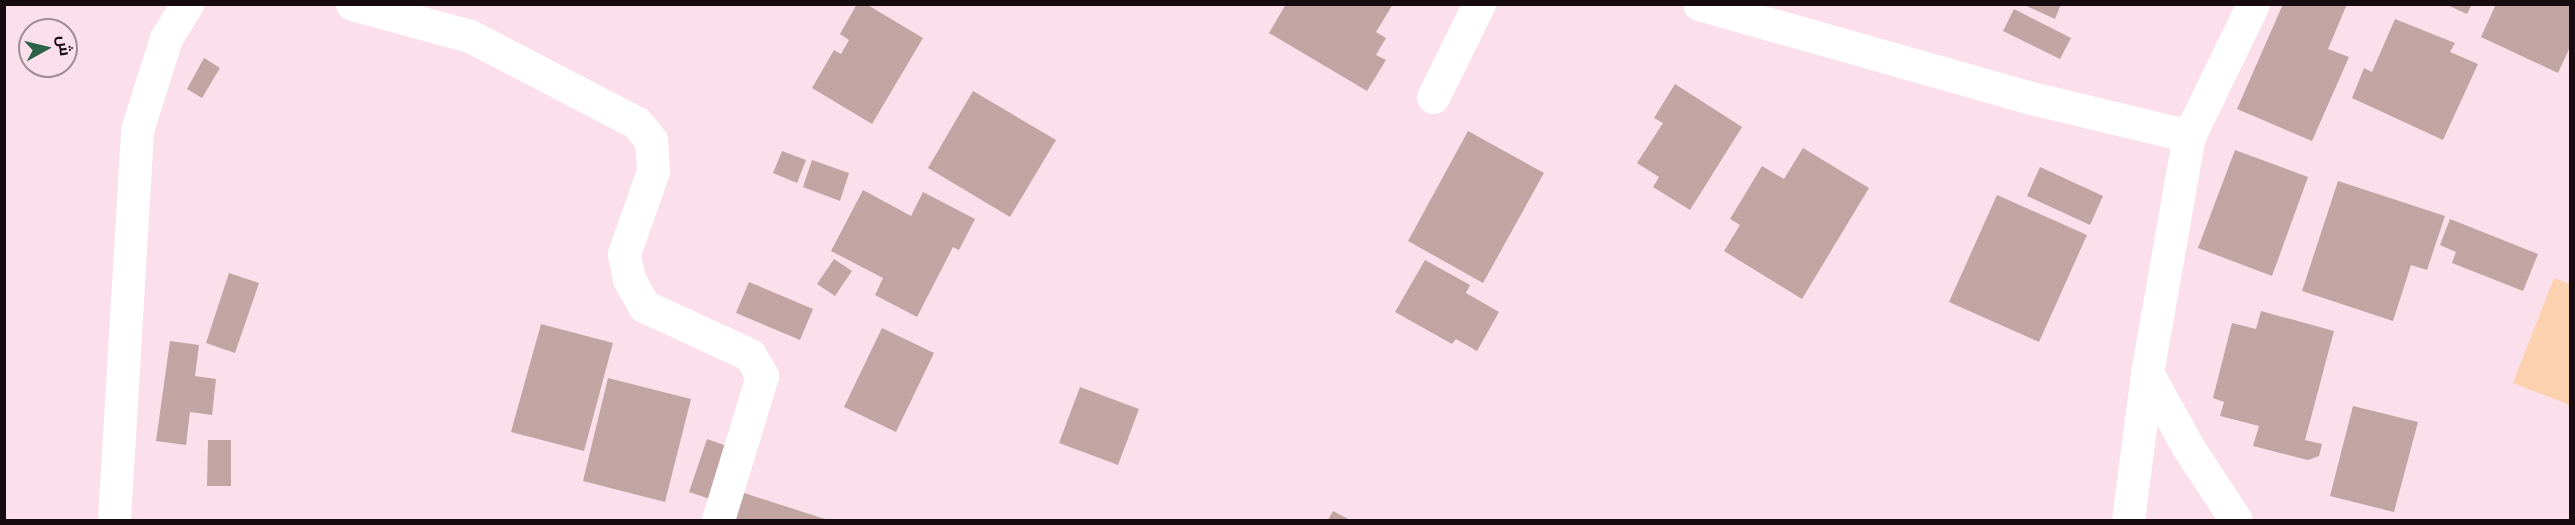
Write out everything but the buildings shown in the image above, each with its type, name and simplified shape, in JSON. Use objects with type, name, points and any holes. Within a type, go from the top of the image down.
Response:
[{"type":"street","points":[[114,520],[137,130],[166,38],[187,4]]},
{"type":"street","points":[[352,4],[470,36],[637,123],[651,140],[653,171],[624,254],[629,279],[644,306],[750,356],[762,375],[718,520]]},
{"type":"street","points":[[1433,97],[1479,4]]},
{"type":"street","points":[[1699,4],[2027,97],[2189,136]]},
{"type":"street","points":[[2128,520],[2147,373],[2189,136],[2253,4]]},
{"type":"street","points":[[2147,373],[2194,457],[2236,520]]},
{"type":"shaded area","points":[[2554,278],[2570,284],[2570,405],[2513,383]]}]
